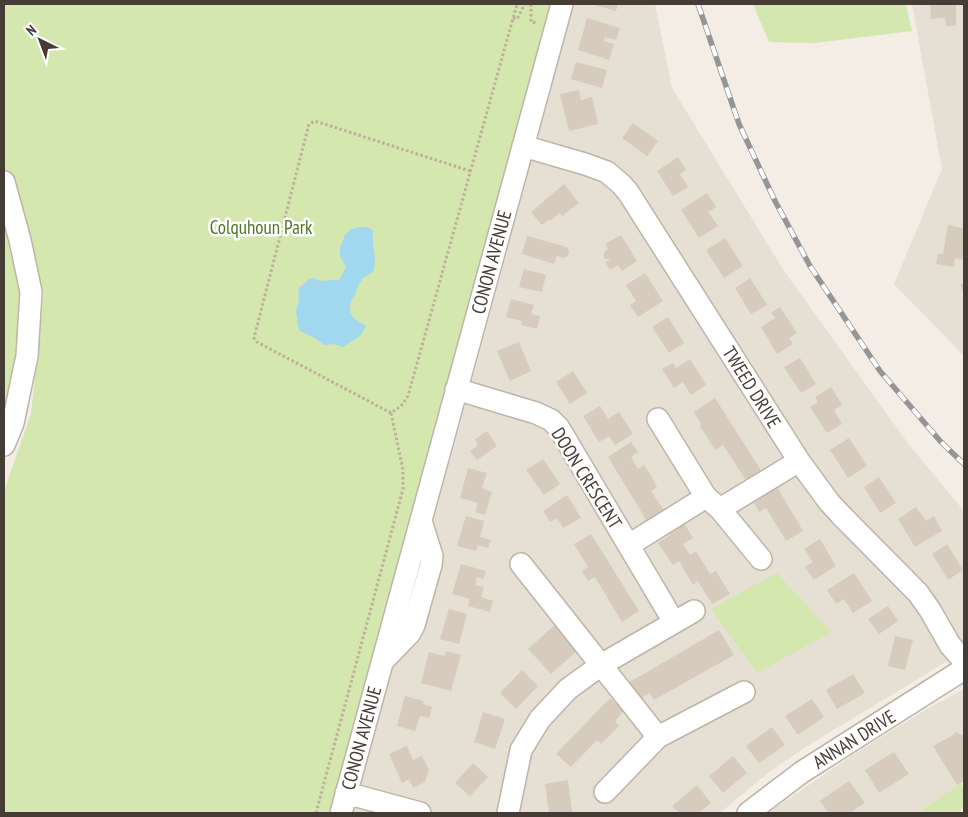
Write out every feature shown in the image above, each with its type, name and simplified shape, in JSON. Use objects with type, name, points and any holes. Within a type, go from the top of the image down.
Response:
[{"type":"street","name":"CONON AVENUE","points":[[344,803],[382,663],[410,633],[414,625],[431,565],[432,556],[421,521],[562,4]]},
{"type":"street","name":"TWEED DRIVE","points":[[523,146],[607,172],[628,192],[799,461],[829,502],[918,593],[950,645],[964,660]]},
{"type":"street","points":[[4,182],[20,240],[31,292],[27,356],[13,423],[4,445]]},
{"type":"street","name":"DOON CRESCENT","points":[[456,389],[536,413],[551,420],[559,428],[674,622]]},
{"type":"street","points":[[658,419],[713,503],[761,559]]},
{"type":"street","points":[[629,545],[799,461]]},
{"type":"street","points":[[521,564],[658,737]]},
{"type":"street","points":[[508,813],[521,750],[540,720],[555,702],[568,689],[601,665],[694,611]]},
{"type":"street","name":"ANNAN DRIVE","points":[[748,813],[802,772],[964,669]]},
{"type":"street","points":[[605,792],[658,737],[744,692]]},
{"type":"street","points":[[344,803],[420,813]]},
{"type":"path","points":[[391,413],[401,406],[408,396],[517,4]]},
{"type":"path","points":[[513,18],[517,19],[525,4]]},
{"type":"path","points":[[391,413],[257,342],[254,338],[309,124],[316,121],[470,171]]},
{"type":"path","points":[[316,813],[404,489],[403,470],[391,413]]},
{"type":"shaded area","points":[[574,4],[655,4],[672,88],[784,271],[910,446],[964,511],[964,651],[804,748],[768,773],[720,813],[353,813],[463,414]]},
{"type":"shaded area","points":[[912,4],[964,4],[964,356],[894,284],[942,169]]},
{"type":"shaded area","points":[[964,690],[964,781],[917,813],[768,813],[851,756],[927,709]]},
{"type":"green space","name":"Colquhoun Park","points":[[4,4],[554,4],[333,813],[4,813],[4,491],[31,414],[44,291],[4,432]]},
{"type":"green space","points":[[753,4],[906,4],[912,31],[815,43],[769,42]]},
{"type":"green space","points":[[777,573],[831,632],[757,673],[711,609]]},
{"type":"green space","points":[[961,783],[964,790],[964,798],[960,813],[917,813]]},
{"type":"water","points":[[367,227],[373,230],[375,256],[373,272],[362,280],[350,305],[352,316],[365,325],[365,328],[360,336],[343,347],[333,344],[324,345],[315,338],[300,331],[296,311],[299,288],[309,279],[314,278],[323,281],[338,280],[340,278],[346,267],[340,256],[340,248],[345,235],[350,230]]},
{"type":"building","points":[[591,4],[618,4],[616,11]]},
{"type":"building","points":[[930,4],[956,4],[956,26],[946,26],[945,18],[931,19]]},
{"type":"building","points":[[587,18],[620,28],[616,40],[605,37],[604,41],[614,44],[609,60],[578,50]]},
{"type":"building","points":[[576,62],[607,70],[602,88],[571,79]]},
{"type":"building","points":[[579,90],[581,100],[592,97],[598,124],[569,131],[560,94]]},
{"type":"building","points":[[633,123],[658,141],[647,156],[622,138]]},
{"type":"building","points":[[678,157],[686,170],[680,174],[688,187],[673,196],[657,171]]},
{"type":"building","points":[[564,184],[579,203],[562,216],[560,213],[542,225],[531,212]]},
{"type":"building","points":[[707,193],[716,207],[708,212],[718,226],[699,238],[681,210]]},
{"type":"building","points":[[948,225],[964,228],[964,260],[955,258],[954,267],[936,264],[938,254],[943,254]]},
{"type":"building","points":[[621,235],[637,261],[622,271],[618,265],[610,270],[605,262],[611,259],[605,259],[603,256],[608,249],[605,244]]},
{"type":"building","points":[[527,236],[567,247],[569,251],[568,256],[564,258],[557,256],[554,264],[522,254]]},
{"type":"building","points":[[725,238],[743,266],[724,278],[706,250]]},
{"type":"building","points":[[524,269],[546,275],[542,292],[519,287]]},
{"type":"building","points":[[645,273],[663,301],[638,317],[630,305],[636,301],[626,285]]},
{"type":"building","points":[[750,278],[767,305],[751,314],[735,288]]},
{"type":"building","points":[[964,282],[964,293],[960,285]]},
{"type":"building","points":[[511,299],[534,305],[531,314],[540,316],[537,329],[521,325],[522,321],[506,317]]},
{"type":"building","points":[[780,307],[797,333],[789,338],[793,344],[777,354],[761,327],[775,318],[771,313]]},
{"type":"building","points":[[668,317],[684,343],[669,353],[652,327]]},
{"type":"building","points":[[519,342],[531,371],[510,381],[497,351]]},
{"type":"building","points":[[800,358],[816,384],[801,393],[784,367]]},
{"type":"building","points":[[690,359],[706,385],[691,395],[683,382],[674,388],[662,369],[673,363],[676,368]]},
{"type":"building","points":[[573,371],[587,393],[570,404],[556,382]]},
{"type":"building","points":[[831,387],[842,405],[834,410],[842,424],[827,433],[810,407],[818,402],[815,397]]},
{"type":"building","points":[[715,398],[762,472],[747,482],[723,445],[715,450],[700,426],[701,424],[694,412]]},
{"type":"building","points":[[600,406],[608,419],[619,412],[633,434],[615,445],[609,436],[599,442],[583,416]]},
{"type":"building","points":[[487,431],[497,446],[477,460],[470,451],[478,445],[475,439]]},
{"type":"building","points":[[849,438],[867,466],[848,478],[830,450]]},
{"type":"building","points":[[631,442],[638,452],[631,457],[638,469],[644,465],[651,475],[657,487],[651,491],[665,512],[648,523],[608,457]]},
{"type":"building","points":[[543,459],[560,484],[544,495],[526,470]]},
{"type":"building","points":[[468,468],[487,473],[482,488],[492,492],[485,515],[475,512],[478,503],[460,498]]},
{"type":"building","points":[[879,477],[896,503],[880,513],[864,487]]},
{"type":"building","points":[[777,487],[803,531],[786,541],[766,508],[759,512],[753,501]]},
{"type":"building","points":[[567,495],[581,518],[563,528],[557,518],[550,522],[543,511]]},
{"type":"building","points":[[916,507],[926,521],[934,516],[942,531],[915,547],[898,519]]},
{"type":"building","points":[[466,516],[484,521],[480,537],[491,540],[488,548],[478,545],[476,551],[457,546]]},
{"type":"building","points":[[683,522],[693,538],[683,544],[690,555],[696,551],[710,574],[716,571],[730,594],[712,604],[698,581],[693,585],[679,561],[673,565],[658,543],[670,535],[668,532]]},
{"type":"building","points":[[591,534],[639,611],[622,622],[595,577],[588,581],[582,571],[588,567],[574,544]]},
{"type":"building","points":[[820,539],[836,566],[814,580],[805,567],[813,562],[804,549]]},
{"type":"building","points":[[947,544],[963,570],[948,580],[932,554]]},
{"type":"building","points":[[461,564],[486,571],[483,579],[477,577],[475,585],[484,587],[481,597],[493,601],[490,612],[468,606],[470,599],[452,594]]},
{"type":"building","points":[[854,573],[872,601],[853,613],[844,599],[836,604],[827,590]]},
{"type":"building","points":[[888,606],[898,621],[879,634],[868,619]]},
{"type":"building","points":[[449,609],[467,614],[459,644],[440,639]]},
{"type":"building","points":[[557,623],[580,648],[551,674],[528,649]]},
{"type":"building","points":[[719,630],[734,655],[654,700],[650,693],[638,700],[628,683]]},
{"type":"building","points":[[895,636],[913,640],[905,670],[888,666]]},
{"type":"building","points":[[446,651],[461,655],[451,691],[421,683],[429,652],[445,656]]},
{"type":"building","points":[[522,670],[538,686],[516,709],[500,693]]},
{"type":"building","points":[[853,674],[865,693],[837,709],[826,690]]},
{"type":"building","points":[[405,696],[424,701],[423,704],[432,707],[429,718],[420,716],[415,731],[397,726]]},
{"type":"building","points":[[610,698],[624,711],[615,721],[619,726],[601,744],[597,740],[571,767],[556,754]]},
{"type":"building","points":[[812,699],[824,717],[798,735],[785,716]]},
{"type":"building","points":[[483,712],[505,719],[495,749],[474,742]]},
{"type":"building","points":[[772,727],[785,745],[759,763],[746,746]]},
{"type":"building","points":[[955,732],[963,735],[964,739],[964,781],[957,785],[933,746]]},
{"type":"building","points":[[407,746],[413,760],[422,756],[429,770],[425,782],[413,788],[409,779],[402,783],[389,754]]},
{"type":"building","points":[[894,752],[909,774],[879,793],[865,770]]},
{"type":"building","points":[[733,756],[747,773],[723,793],[709,776]]},
{"type":"building","points":[[473,763],[488,777],[470,796],[455,783]]},
{"type":"building","points":[[568,780],[572,812],[549,813],[545,784]]},
{"type":"building","points":[[849,781],[865,803],[849,813],[829,813],[820,801]]},
{"type":"building","points":[[697,785],[711,803],[698,813],[679,813],[672,806]]},
{"type":"railway","points":[[698,4],[739,124],[775,201],[810,266],[880,371],[941,442],[964,464]]}]
